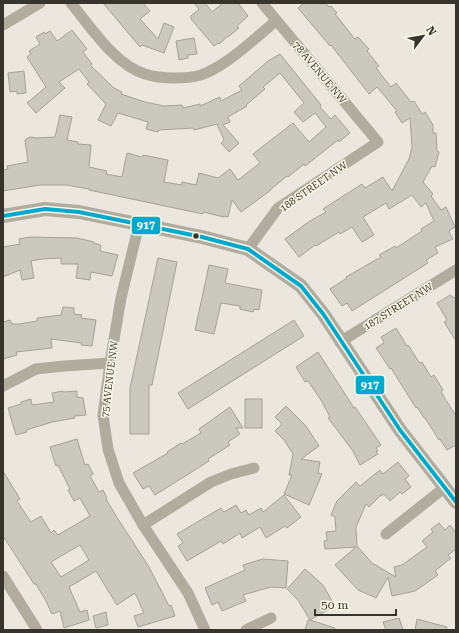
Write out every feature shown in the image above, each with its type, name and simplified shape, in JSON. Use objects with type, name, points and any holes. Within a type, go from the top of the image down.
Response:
[{"type":"street","points":[[3,25],[40,3]]},
{"type":"street","points":[[71,3],[109,50],[124,63],[144,74],[165,78],[186,78],[207,73],[223,64],[276,21]]},
{"type":"street","name":"78 AVENUE NW","points":[[262,3],[378,142]]},
{"type":"street","name":"188 STREET NW","points":[[248,249],[278,208],[378,142]]},
{"type":"street","points":[[3,216],[45,209],[79,212],[248,249],[301,286],[324,315],[340,342],[400,430],[456,502]]},
{"type":"street","name":"75 AVENUE NW","points":[[139,224],[121,298],[110,363],[103,415],[108,449],[120,483],[143,525],[188,593],[205,630]]},
{"type":"street","name":"187 STREET NW","points":[[340,342],[456,270]]},
{"type":"street","points":[[3,386],[36,369],[110,363]]},
{"type":"street","points":[[143,525],[211,482],[231,474],[254,468]]},
{"type":"street","points":[[386,534],[444,488]]},
{"type":"street","points":[[3,576],[38,630]]},
{"type":"street","points":[[246,630],[271,618]]},
{"type":"building","points":[[103,3],[143,3],[150,11],[140,19],[158,39],[164,23],[174,27],[164,53],[142,45],[140,47]]},
{"type":"building","points":[[194,3],[205,3],[212,12],[223,3],[238,3],[248,16],[237,26],[239,28],[219,44],[218,43],[214,46],[191,19],[191,16],[199,9]]},
{"type":"building","points":[[304,3],[325,3],[329,7],[331,6],[337,13],[335,14],[355,39],[358,37],[369,49],[367,51],[379,66],[376,68],[391,87],[396,83],[411,102],[414,101],[422,114],[425,112],[433,125],[433,133],[436,133],[437,151],[439,152],[435,167],[432,166],[423,182],[433,194],[431,196],[441,210],[446,207],[455,227],[449,232],[453,239],[435,247],[438,253],[426,260],[428,263],[352,311],[347,303],[342,306],[330,289],[347,278],[346,277],[381,257],[379,255],[395,246],[396,248],[422,231],[421,229],[434,221],[426,203],[421,207],[412,195],[389,209],[386,203],[363,217],[374,235],[362,242],[352,227],[340,234],[339,232],[316,246],[315,245],[299,257],[285,239],[310,221],[326,212],[323,209],[362,184],[365,188],[383,177],[392,191],[409,159],[412,147],[410,118],[402,123],[395,112],[397,111],[377,87],[369,94],[331,45],[330,46],[298,8]]},
{"type":"building","points":[[72,30],[87,49],[83,52],[92,64],[91,66],[114,88],[122,92],[121,94],[145,102],[164,106],[182,105],[183,108],[200,104],[200,106],[220,97],[221,101],[242,90],[239,86],[268,61],[280,54],[321,105],[320,107],[331,119],[335,115],[350,133],[339,142],[338,140],[305,166],[304,164],[288,177],[287,176],[241,212],[232,200],[228,217],[203,212],[203,214],[66,185],[40,185],[3,191],[3,170],[8,169],[7,166],[28,162],[25,140],[30,137],[55,137],[60,115],[72,117],[67,140],[78,142],[78,144],[91,145],[89,167],[107,171],[106,174],[122,177],[127,153],[142,157],[143,155],[168,160],[164,182],[182,185],[182,182],[196,185],[199,173],[218,178],[230,169],[238,180],[260,163],[253,154],[293,123],[309,142],[326,127],[315,113],[303,122],[294,112],[304,103],[280,73],[263,87],[265,89],[246,105],[247,106],[228,117],[230,122],[223,125],[239,143],[229,152],[221,143],[224,140],[217,124],[194,130],[193,128],[159,130],[158,132],[146,129],[148,122],[118,113],[111,126],[98,120],[106,104],[87,84],[89,82],[79,69],[59,82],[65,88],[36,113],[27,103],[46,87],[27,57],[31,54],[29,51],[40,44],[36,37],[44,32],[45,34],[50,31],[57,41]]},
{"type":"building","points":[[194,38],[197,54],[188,55],[188,58],[179,60],[176,41]]},
{"type":"building","points":[[24,71],[26,93],[17,94],[17,91],[10,92],[8,73]]},
{"type":"building","points":[[30,237],[77,238],[101,245],[100,251],[118,255],[112,276],[91,272],[90,280],[76,278],[78,264],[61,264],[61,258],[31,261],[34,278],[22,280],[20,270],[3,277],[3,247],[20,244],[19,239]]},
{"type":"building","points":[[158,258],[177,262],[152,385],[149,385],[149,434],[130,434],[130,388]]},
{"type":"building","points":[[209,265],[228,269],[225,283],[262,290],[259,310],[254,309],[253,312],[240,309],[240,306],[221,303],[214,334],[195,330]]},
{"type":"building","points":[[450,295],[456,299],[456,341],[444,322],[447,320],[437,303]]},
{"type":"building","points":[[63,307],[74,308],[74,314],[82,315],[81,318],[96,320],[92,346],[81,345],[82,343],[51,339],[52,348],[16,352],[17,355],[3,359],[3,322],[10,320],[12,324],[19,324],[37,321],[37,318],[61,315]]},
{"type":"building","points":[[294,320],[304,336],[188,409],[178,393]]},
{"type":"building","points":[[396,328],[407,346],[408,345],[419,362],[422,362],[431,377],[434,375],[443,390],[441,392],[456,416],[456,445],[447,450],[417,407],[416,408],[391,368],[390,369],[376,348],[384,343],[381,337]]},
{"type":"building","points":[[318,352],[354,408],[355,407],[381,445],[376,448],[378,451],[376,452],[378,454],[360,465],[353,451],[328,418],[330,417],[321,400],[308,381],[305,382],[296,367]]},
{"type":"building","points":[[77,391],[77,397],[83,398],[86,415],[74,416],[75,418],[52,422],[26,430],[27,432],[16,435],[8,408],[31,399],[32,405],[54,402],[52,393]]},
{"type":"building","points":[[245,399],[262,399],[262,428],[245,428]]},
{"type":"building","points":[[286,406],[306,426],[319,446],[301,459],[320,462],[318,473],[322,474],[309,505],[284,494],[292,475],[289,475],[293,454],[284,440],[275,431],[282,424],[275,417]]},
{"type":"building","points":[[230,407],[243,428],[236,428],[240,434],[228,442],[230,445],[208,459],[209,461],[155,495],[149,486],[143,489],[133,473],[168,453],[167,452],[181,443],[182,444],[201,433],[199,429]]},
{"type":"building","points":[[77,439],[85,465],[88,464],[93,474],[90,476],[99,492],[103,490],[107,498],[106,499],[149,567],[169,606],[171,605],[175,616],[138,627],[134,616],[144,613],[135,593],[117,605],[96,571],[69,587],[80,612],[87,610],[89,620],[64,628],[60,611],[52,614],[36,584],[34,584],[3,536],[3,471],[20,499],[17,501],[31,522],[41,516],[51,533],[54,530],[58,535],[90,516],[80,498],[74,501],[68,490],[70,489],[58,465],[56,466],[50,447]],"holes":[[[80,545],[89,560],[61,577],[51,562]]]},
{"type":"building","points":[[398,462],[409,476],[405,479],[411,487],[402,494],[400,492],[390,501],[384,494],[381,495],[369,507],[366,504],[356,527],[357,546],[372,563],[396,577],[394,567],[402,565],[427,547],[422,541],[433,532],[431,529],[439,523],[445,530],[450,525],[456,533],[456,549],[448,555],[451,558],[435,571],[438,575],[415,591],[392,596],[388,577],[376,598],[358,590],[335,565],[356,547],[325,549],[324,541],[327,540],[326,532],[336,531],[335,517],[331,515],[337,501],[356,482],[360,486],[380,470],[383,474]]},
{"type":"building","points":[[284,495],[301,517],[287,528],[285,526],[266,538],[260,527],[242,538],[240,533],[223,544],[221,541],[187,561],[178,546],[183,543],[177,534],[221,508],[224,512],[236,505],[241,513],[246,510],[249,515],[261,508],[263,512]]},
{"type":"building","points":[[263,559],[288,561],[286,588],[271,587],[243,595],[246,601],[222,611],[218,602],[212,605],[205,588],[245,570],[243,565]]},
{"type":"building","points":[[305,569],[323,585],[335,606],[310,620],[298,600],[287,589]]},
{"type":"building","points":[[106,612],[108,625],[96,628],[93,616]]},
{"type":"building","points":[[399,618],[403,630],[386,630],[383,622]]},
{"type":"building","points":[[417,619],[447,627],[447,630],[415,630]]},
{"type":"building","points":[[308,620],[335,628],[335,630],[305,630]]},
{"type":"transit line","name":"917","points":[[3,216],[45,209],[79,212],[202,237],[248,249],[301,286],[324,315],[400,430],[456,502]]}]
